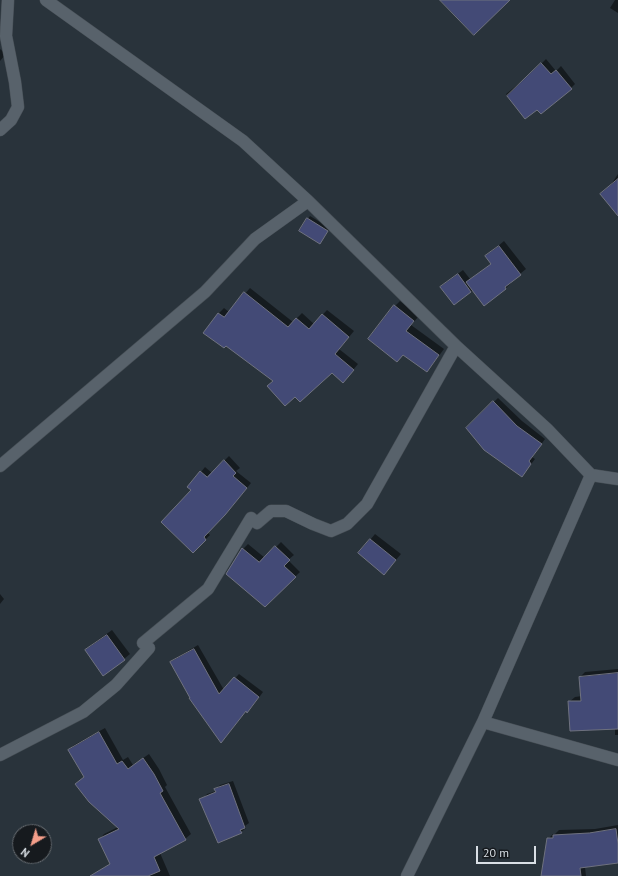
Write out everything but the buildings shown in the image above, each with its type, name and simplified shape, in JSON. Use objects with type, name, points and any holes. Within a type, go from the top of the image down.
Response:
[{"type":"street","points":[[0,130],[11,120],[18,107],[15,82],[6,36],[8,0]]},
{"type":"street","points":[[46,0],[243,141],[308,201],[456,346],[547,429],[591,476],[618,479]]},
{"type":"street","points":[[0,466],[205,292],[255,239],[308,201]]},
{"type":"street","points":[[0,755],[83,712],[116,685],[149,648],[143,643],[208,589],[251,518],[257,523],[271,511],[286,511],[331,531],[347,524],[367,504],[456,346]]},
{"type":"street","points":[[407,876],[483,722],[591,476]]},
{"type":"street","points":[[483,722],[618,760]]}]
